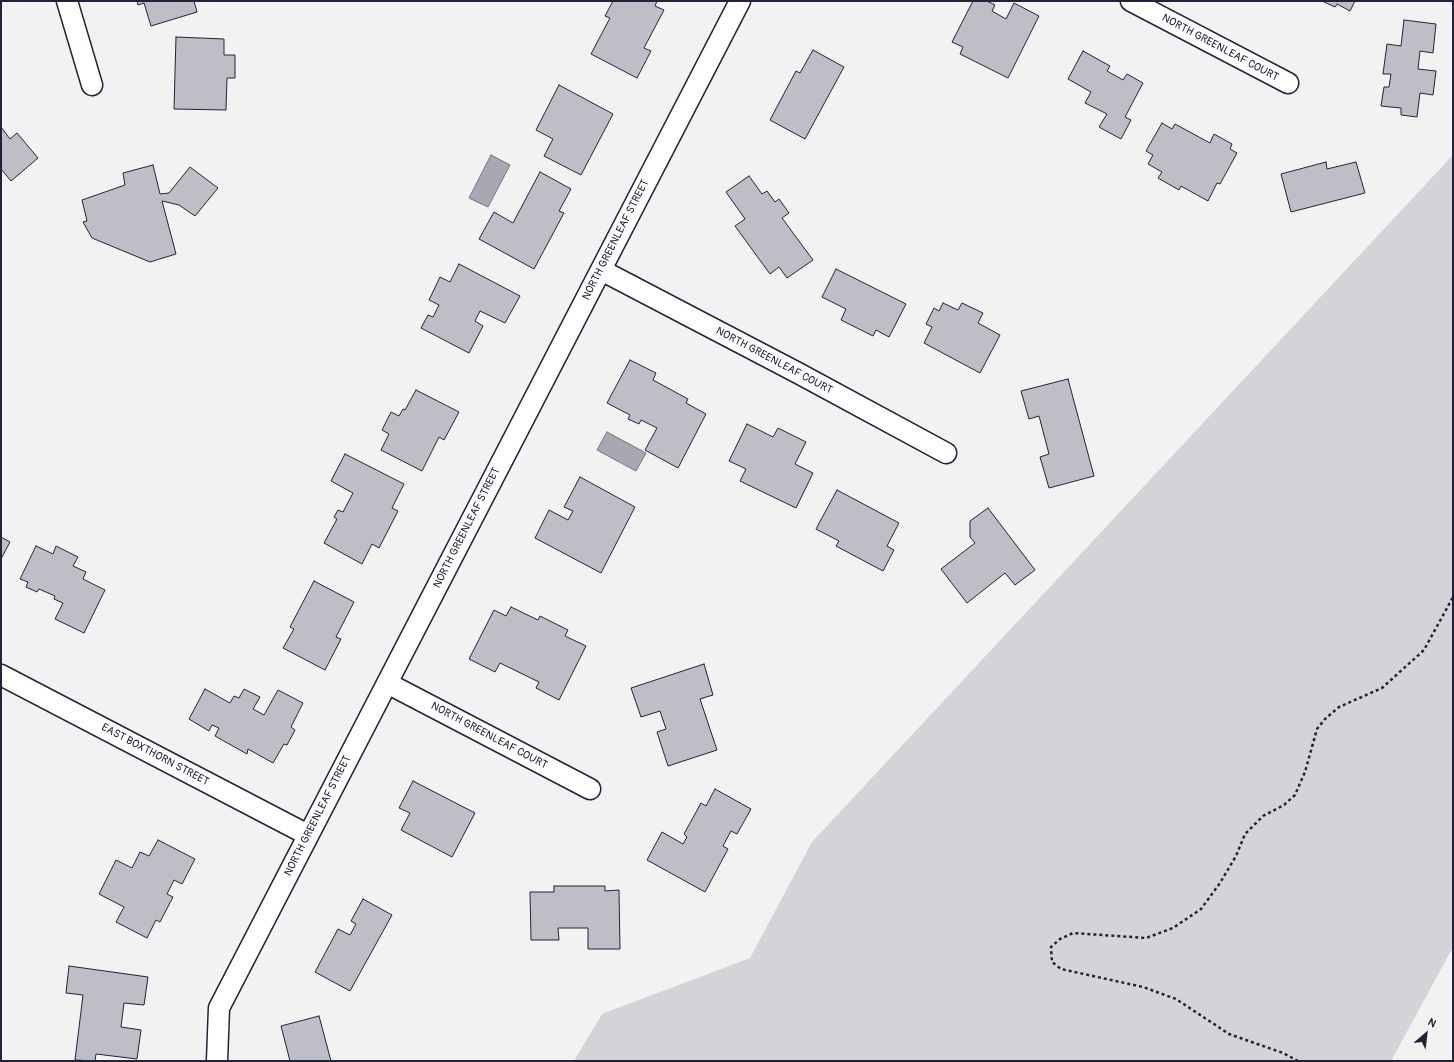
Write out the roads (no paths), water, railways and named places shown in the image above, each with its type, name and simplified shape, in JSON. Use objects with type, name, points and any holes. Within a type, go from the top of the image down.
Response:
[{"type":"street","points":[[67,1],[92,85]]},
{"type":"street","name":"NORTH GREENLEAF STREET","points":[[217,1061],[219,1008],[740,1]]},
{"type":"street","name":"NORTH GREENLEAF COURT","points":[[1131,1],[1288,83]]},
{"type":"street","name":"NORTH GREENLEAF COURT","points":[[601,270],[798,373],[946,453]]},
{"type":"street","name":"EAST BOXTHORN STREET","points":[[1,675],[308,835]]},
{"type":"street","name":"NORTH GREENLEAF COURT","points":[[387,683],[590,789]]}]
